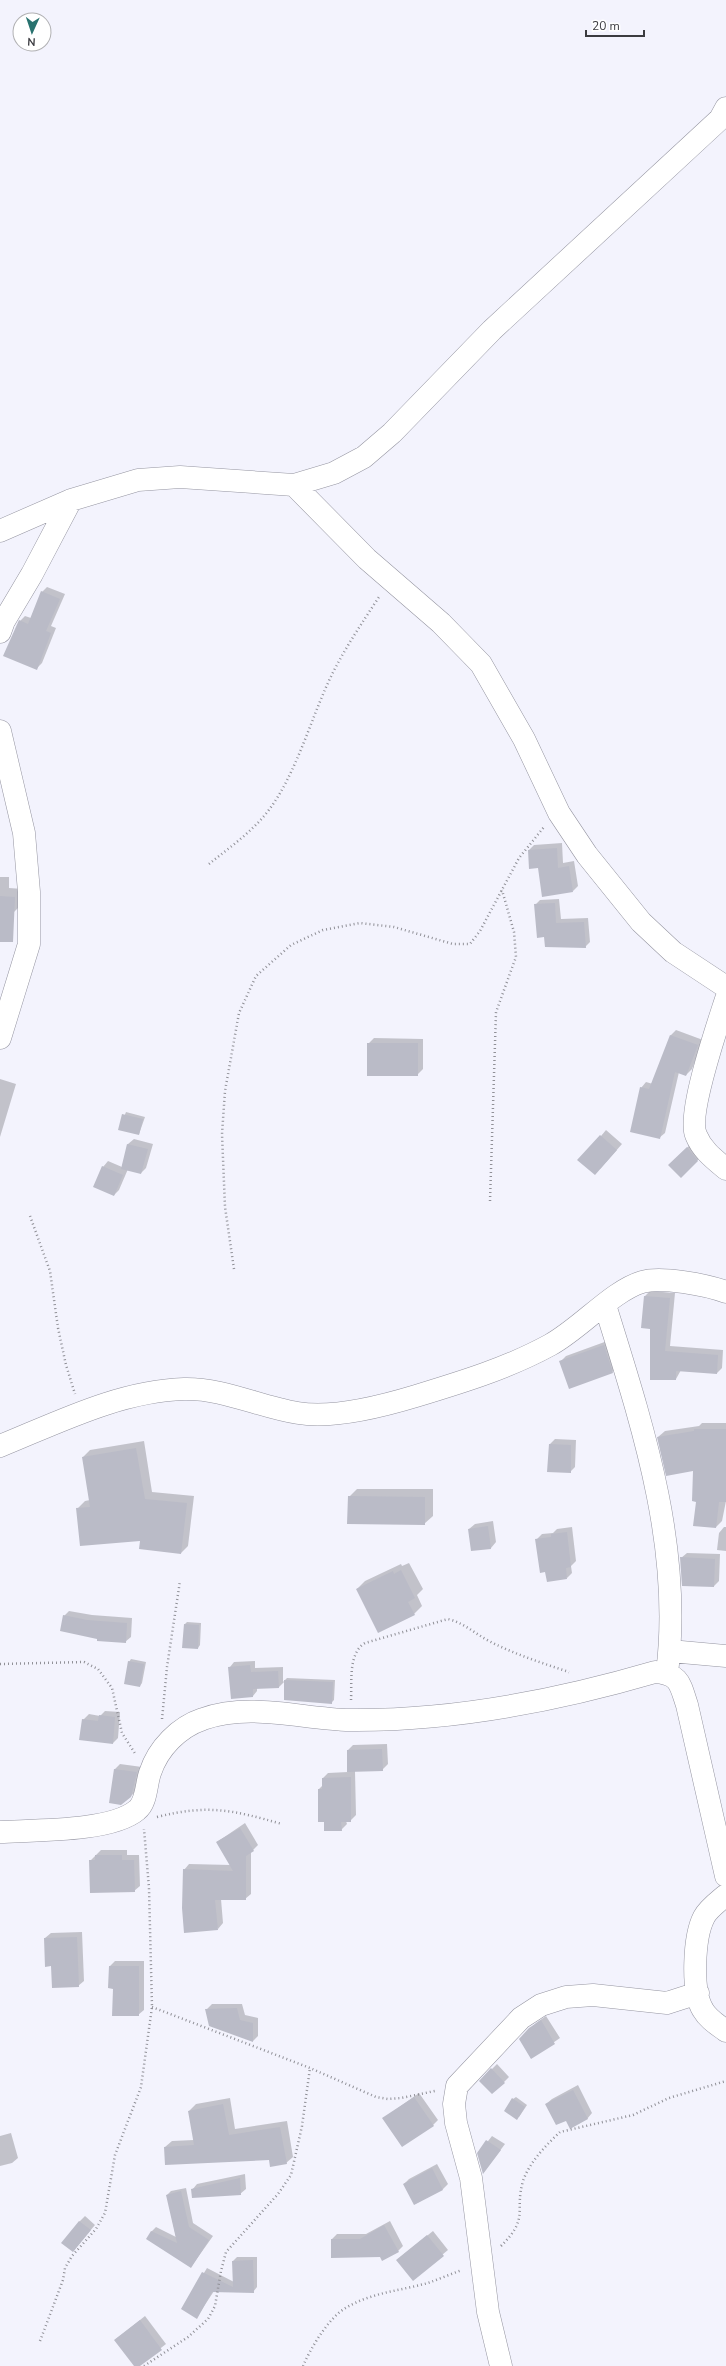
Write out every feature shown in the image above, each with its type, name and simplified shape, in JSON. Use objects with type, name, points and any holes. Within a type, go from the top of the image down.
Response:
[{"type":"street","points":[[0,531],[70,500],[138,480],[180,477],[294,485],[334,473],[364,457],[392,434],[492,330],[720,119],[726,108]]},
{"type":"street","points":[[294,485],[336,530],[441,624],[481,664],[524,739],[559,813],[587,855],[641,922],[673,952],[726,987]]},
{"type":"street","points":[[0,632],[4,620],[32,574],[70,500]]},
{"type":"street","points":[[0,730],[24,833],[29,892],[29,944],[0,1038]]},
{"type":"street","points":[[726,999],[707,1062],[695,1117],[695,1134],[703,1148],[726,1169]]},
{"type":"street","points":[[0,1446],[81,1414],[146,1392],[186,1389],[218,1391],[300,1414],[341,1413],[407,1399],[484,1374],[550,1345],[580,1326],[626,1287],[645,1281],[680,1282],[726,1292]]},
{"type":"street","points":[[605,1305],[643,1434],[661,1507],[666,1545],[670,1651],[667,1673]]},
{"type":"street","points":[[670,1651],[726,1656]]},
{"type":"street","points":[[0,1832],[88,1827],[141,1815],[150,1773],[159,1754],[182,1728],[205,1718],[242,1712],[299,1714],[349,1720],[458,1714],[553,1699],[655,1672],[667,1673],[678,1680],[687,1705],[726,1876]]},
{"type":"street","points":[[726,1895],[705,1915],[698,1932],[696,1959],[698,1993],[703,2010],[726,2031]]},
{"type":"street","points":[[501,2366],[488,2312],[471,2178],[456,2123],[454,2104],[457,2086],[521,2018],[541,2005],[566,1997],[593,1995],[667,2003],[698,1993]]},
{"type":"path","points":[[208,864],[245,836],[271,808],[287,779],[328,683],[346,647],[391,580]]},
{"type":"path","points":[[234,1269],[225,1207],[222,1127],[225,1091],[239,1014],[256,976],[291,945],[323,930],[360,923],[394,927],[453,944],[470,944],[480,931],[519,858],[536,837],[559,813]]},
{"type":"path","points":[[490,1201],[496,1012],[516,957],[514,932],[502,890]]},
{"type":"path","points":[[30,1216],[50,1271],[66,1365],[81,1414]]},
{"type":"path","points":[[162,1722],[167,1666],[180,1581]]},
{"type":"path","points":[[349,1720],[354,1657],[357,1648],[365,1644],[448,1619],[461,1622],[489,1641],[523,1656],[573,1674]]},
{"type":"path","points":[[0,1664],[84,1662],[98,1669],[112,1688],[122,1733],[127,1744],[150,1773]]},
{"type":"path","points":[[40,2341],[63,2280],[65,2268],[76,2250],[96,2229],[105,2213],[115,2155],[141,2087],[152,2007],[149,1888],[141,1815],[210,1809],[242,1813],[282,1824]]},
{"type":"path","points":[[152,2007],[310,2068],[376,2097],[388,2099],[457,2086]]},
{"type":"path","points":[[144,2366],[188,2337],[208,2319],[215,2306],[226,2252],[278,2194],[291,2175],[302,2126],[310,2068]]},
{"type":"path","points":[[303,2366],[309,2353],[326,2328],[341,2312],[358,2302],[394,2289],[427,2283],[482,2263],[516,2229],[520,2218],[523,2183],[527,2171],[560,2132],[633,2115],[669,2098],[726,2081]]},
{"type":"building","points":[[41,591],[60,599],[46,631],[51,633],[37,670],[3,656],[19,620],[28,624]]},
{"type":"building","points":[[557,848],[558,868],[569,866],[573,892],[542,897],[538,868],[529,869],[528,850]]},
{"type":"building","points":[[0,896],[15,897],[13,942],[0,942]]},
{"type":"building","points":[[555,903],[556,923],[584,922],[586,948],[545,947],[544,937],[537,938],[534,904]]},
{"type":"building","points":[[670,1035],[698,1045],[686,1076],[675,1072],[660,1139],[630,1132],[640,1087],[649,1089]]},
{"type":"building","points":[[367,1043],[418,1043],[418,1076],[367,1076]]},
{"type":"building","points":[[122,1114],[143,1119],[139,1135],[118,1130]]},
{"type":"building","points":[[600,1135],[617,1150],[595,1175],[577,1160]]},
{"type":"building","points":[[127,1144],[148,1149],[141,1174],[121,1169]]},
{"type":"building","points":[[687,1147],[698,1161],[681,1178],[668,1165]]},
{"type":"building","points":[[102,1166],[123,1175],[114,1196],[93,1187]]},
{"type":"building","points":[[644,1296],[670,1298],[665,1351],[718,1355],[717,1374],[676,1371],[676,1380],[650,1380],[650,1329],[641,1328]]},
{"type":"building","points":[[604,1345],[613,1373],[569,1389],[559,1361]]},
{"type":"building","points":[[694,1429],[726,1429],[726,1502],[719,1502],[716,1528],[693,1526],[696,1502],[692,1501],[693,1471],[666,1476],[657,1437],[694,1431]]},
{"type":"building","points":[[549,1444],[571,1445],[571,1473],[547,1472]]},
{"type":"building","points":[[136,1448],[145,1499],[187,1503],[181,1554],[139,1549],[140,1541],[80,1546],[76,1508],[90,1507],[82,1457]]},
{"type":"building","points":[[348,1496],[425,1497],[425,1525],[347,1524]]},
{"type":"building","points":[[488,1526],[491,1549],[471,1551],[468,1529]]},
{"type":"building","points":[[567,1532],[571,1567],[566,1568],[567,1579],[547,1582],[545,1572],[540,1573],[535,1539],[551,1537],[551,1534]]},
{"type":"building","points":[[680,1557],[715,1559],[714,1587],[682,1586]]},
{"type":"building","points":[[401,1570],[415,1598],[408,1602],[415,1615],[378,1633],[356,1589],[393,1571],[394,1574]]},
{"type":"building","points":[[63,1615],[87,1620],[127,1623],[126,1643],[97,1641],[97,1639],[60,1631]]},
{"type":"building","points":[[184,1624],[199,1625],[198,1649],[182,1648]]},
{"type":"building","points":[[128,1661],[144,1664],[140,1687],[124,1684]]},
{"type":"building","points":[[250,1665],[251,1672],[278,1671],[279,1688],[253,1689],[253,1697],[231,1699],[228,1667]]},
{"type":"building","points":[[284,1680],[333,1682],[332,1704],[284,1700]]},
{"type":"building","points":[[99,1715],[115,1717],[113,1744],[79,1740],[82,1719],[98,1721]]},
{"type":"building","points":[[382,1749],[383,1771],[347,1772],[347,1750]]},
{"type":"building","points":[[114,1769],[137,1772],[131,1797],[121,1805],[109,1803]]},
{"type":"building","points":[[351,1777],[351,1822],[341,1822],[342,1831],[324,1831],[324,1822],[318,1822],[318,1789],[322,1789],[322,1778]]},
{"type":"building","points":[[240,1828],[254,1851],[246,1856],[246,1900],[215,1900],[218,1930],[184,1933],[182,1908],[183,1869],[233,1871],[216,1842]]},
{"type":"building","points":[[95,1855],[122,1855],[122,1860],[134,1860],[135,1892],[90,1893],[89,1860],[95,1860]]},
{"type":"building","points":[[77,1937],[79,1987],[52,1988],[51,1966],[45,1967],[44,1938]]},
{"type":"building","points":[[109,1966],[139,1966],[139,2016],[112,2016],[113,1989],[108,1988]]},
{"type":"building","points":[[237,2008],[240,2020],[253,2023],[253,2042],[209,2026],[205,2009]]},
{"type":"building","points":[[541,2020],[555,2044],[531,2059],[519,2039],[529,2028]]},
{"type":"building","points":[[491,2068],[505,2083],[492,2094],[479,2081]]},
{"type":"building","points":[[573,2090],[588,2119],[570,2129],[566,2121],[556,2125],[545,2104]]},
{"type":"building","points":[[414,2097],[434,2126],[402,2147],[382,2118]]},
{"type":"building","points":[[512,2098],[525,2107],[517,2120],[504,2111]]},
{"type":"building","points":[[223,2104],[229,2135],[280,2127],[287,2164],[270,2167],[269,2160],[165,2165],[164,2147],[194,2145],[188,2111]]},
{"type":"building","points":[[486,2140],[501,2150],[483,2174],[477,2153]]},
{"type":"building","points":[[432,2168],[443,2190],[414,2205],[403,2184]]},
{"type":"building","points":[[240,2178],[241,2195],[192,2198],[191,2189]]},
{"type":"building","points":[[181,2191],[189,2227],[209,2240],[191,2268],[146,2239],[151,2231],[177,2243],[166,2195]]},
{"type":"building","points":[[79,2221],[91,2230],[73,2252],[61,2243]]},
{"type":"building","points":[[384,2225],[399,2252],[382,2261],[380,2257],[331,2258],[331,2239],[360,2239]]},
{"type":"building","points":[[427,2235],[444,2256],[413,2281],[396,2260]]},
{"type":"building","points":[[253,2260],[254,2293],[212,2292],[197,2319],[181,2309],[202,2272],[233,2287],[232,2261]]},
{"type":"building","points":[[140,2320],[162,2350],[140,2366],[134,2366],[114,2340]]}]
